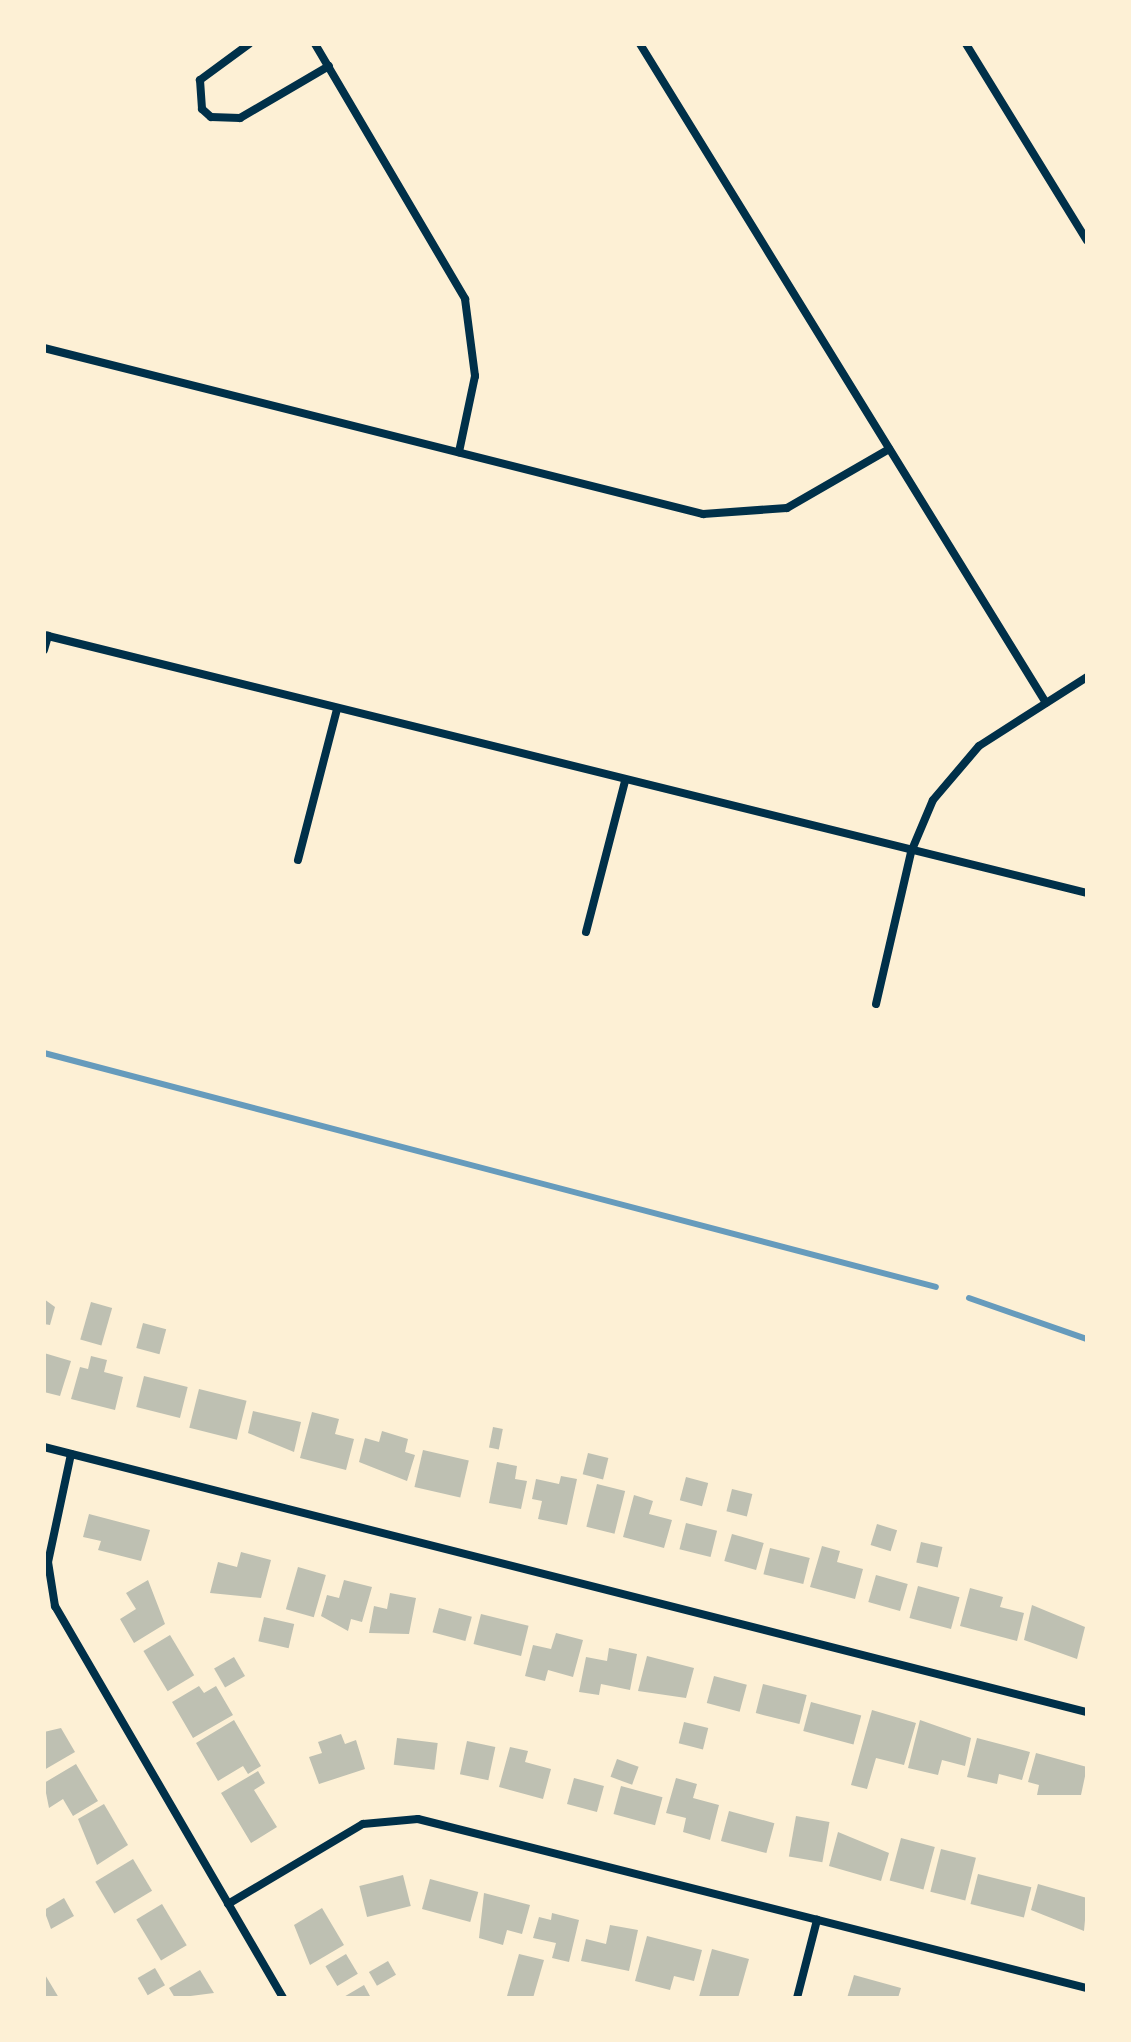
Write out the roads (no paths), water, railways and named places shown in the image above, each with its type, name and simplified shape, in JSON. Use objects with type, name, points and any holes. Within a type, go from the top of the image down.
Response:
[{"type":"street","points":[[249,44],[200,80],[202,109],[211,117],[240,118],[329,66]]},
{"type":"street","points":[[315,44],[465,299],[475,376],[459,452]]},
{"type":"street","points":[[640,44],[1046,703]]},
{"type":"street","points":[[966,44],[1087,241]]},
{"type":"street","points":[[44,348],[459,452],[733,516],[797,504],[889,449]]},
{"type":"street","points":[[44,650],[46,636],[1087,893]]},
{"type":"street","points":[[876,1004],[911,852],[951,774],[1046,703],[1087,677]]},
{"type":"street","points":[[298,860],[337,709]]},
{"type":"street","points":[[586,932],[625,781]]},
{"type":"street","points":[[44,1447],[1087,1712]]},
{"type":"street","points":[[71,1454],[48,1562],[55,1606],[283,1998]]},
{"type":"street","points":[[228,1904],[363,1824],[396,1817],[1087,1988]]},
{"type":"street","points":[[797,1998],[817,1920]]},
{"type":"waterway","points":[[44,1053],[936,1287]]},
{"type":"waterway","points":[[969,1298],[1087,1339]]}]
